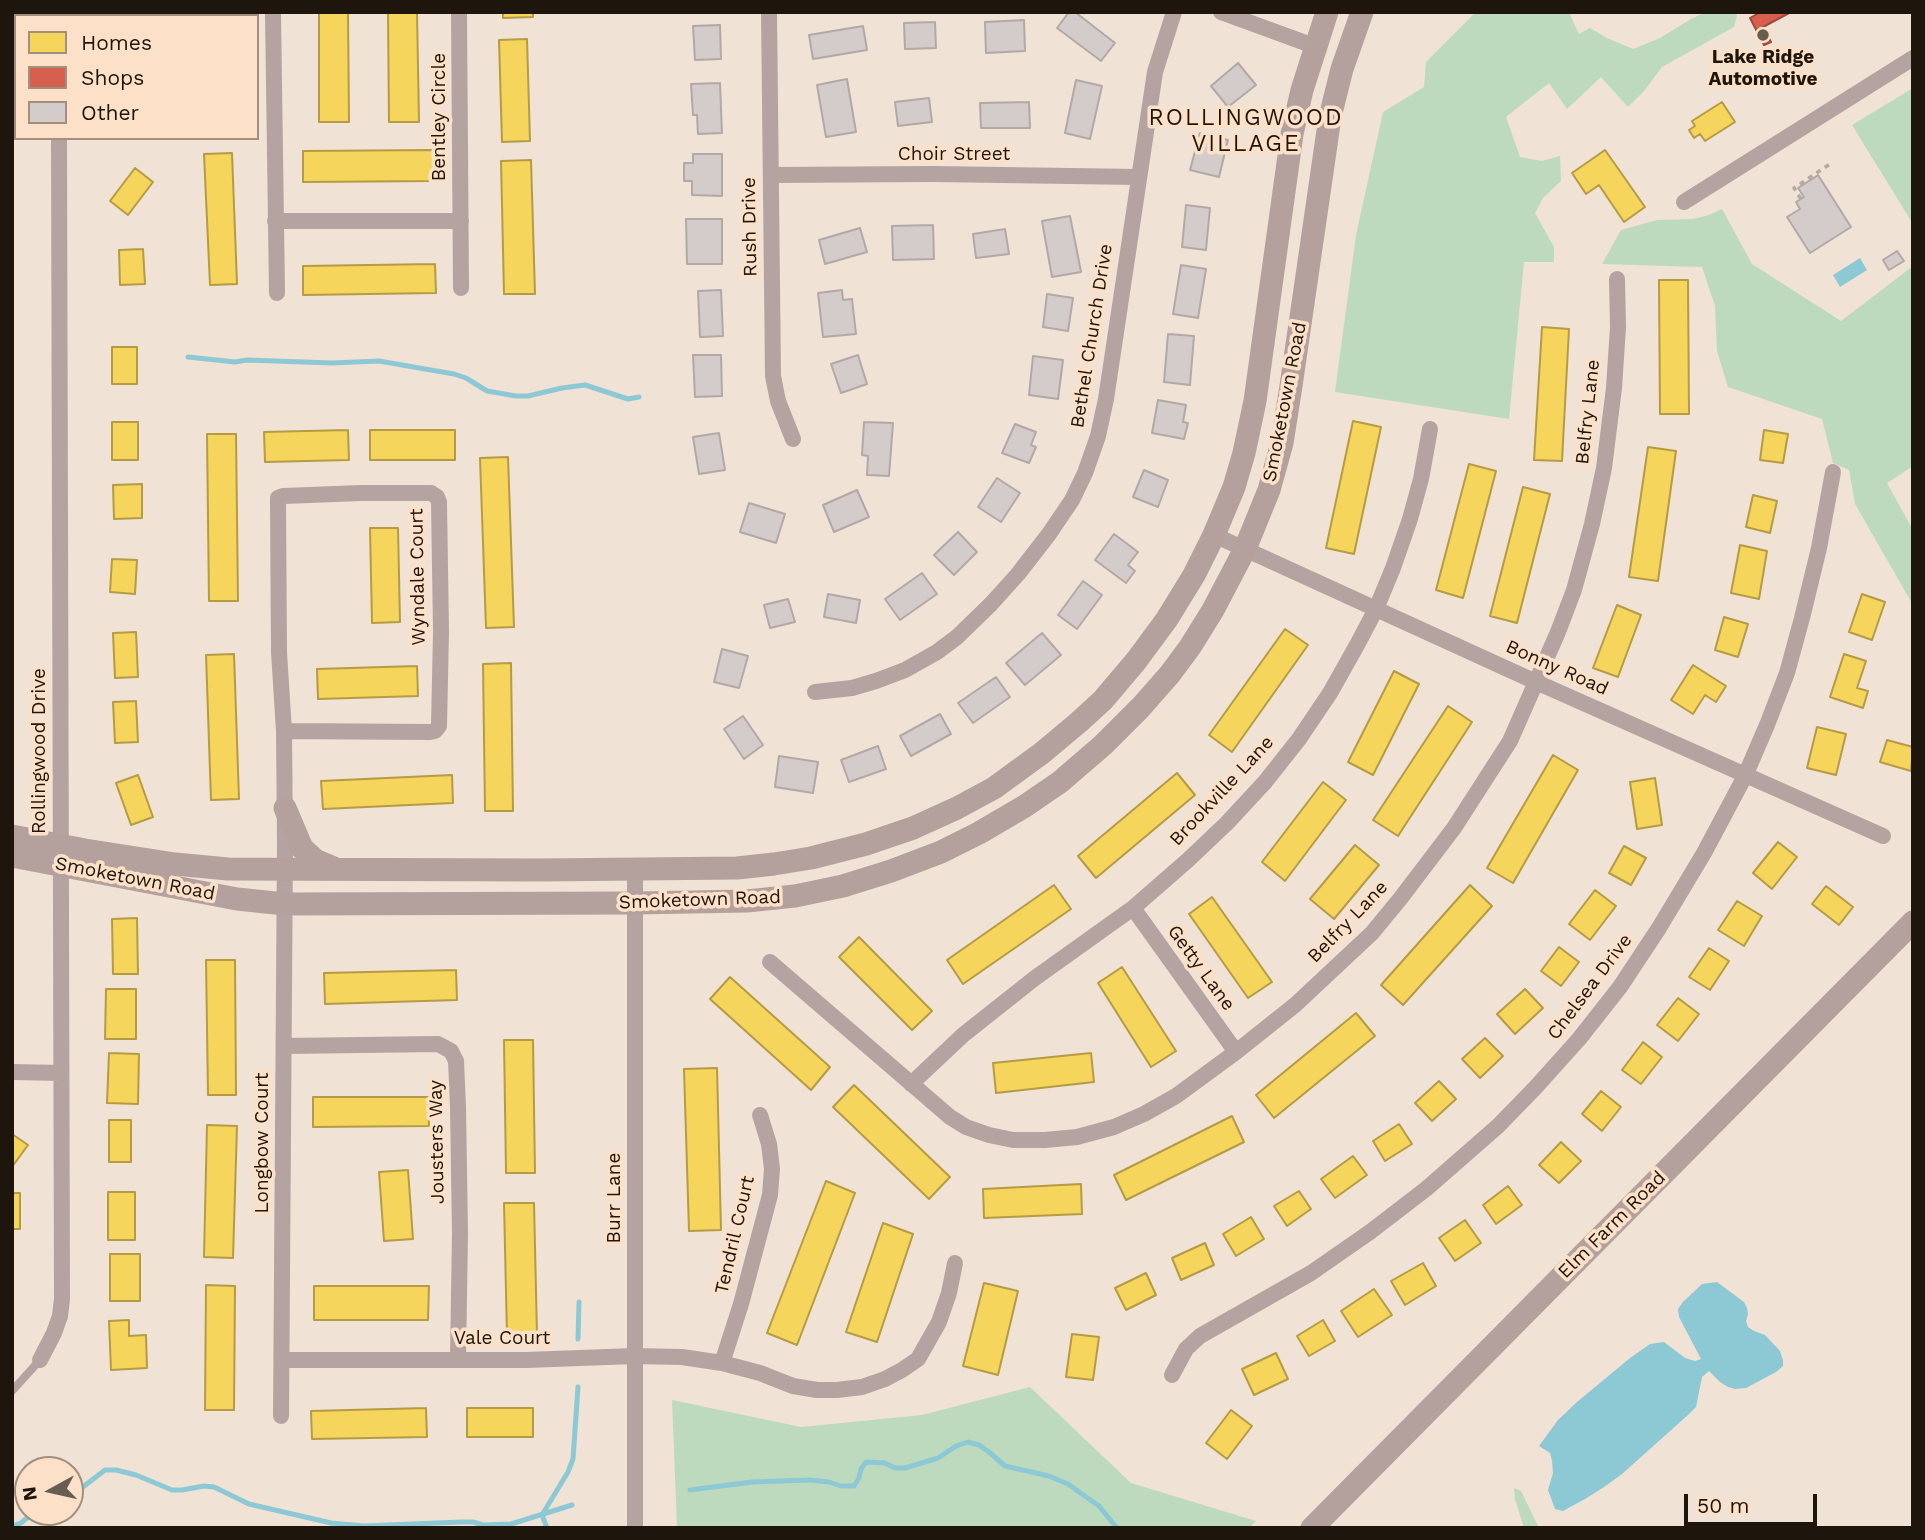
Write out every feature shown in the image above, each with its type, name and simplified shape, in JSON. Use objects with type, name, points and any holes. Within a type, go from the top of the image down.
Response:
[{"type":"main road","name":"Smoketown Road","points":[[12,856],[61,856],[228,869],[285,870],[737,868],[811,858],[866,844],[913,828],[994,788],[1042,753],[1103,700],[1167,619],[1214,535],[1234,487],[1244,453],[1255,401],[1292,134],[1314,46],[1326,12]]},
{"type":"main road","name":"Smoketown Road","points":[[12,836],[61,856],[237,899],[285,904],[747,901],[795,896],[842,886],[891,871],[941,852],[1025,806],[1060,782],[1103,746],[1141,707],[1190,647],[1245,549],[1269,489],[1282,443],[1330,117],[1342,69],[1362,12]]},
{"type":"main road","points":[[285,808],[305,851],[315,860],[340,870]]},
{"type":"main road","name":"Elm Farm Road","points":[[1312,1528],[1913,922]]},
{"type":"street","points":[[273,12],[266,116],[275,221],[276,293]]},
{"type":"street","name":"Bentley Circle","points":[[459,12],[461,288]]},
{"type":"street","name":"Rush Drive","points":[[769,12],[773,376],[778,401],[793,439]]},
{"type":"street","name":"Bethel Church Drive","points":[[816,692],[852,688],[876,681],[905,670],[937,652],[974,621],[1018,574],[1072,500],[1098,436],[1106,399],[1155,72],[1174,12]]},
{"type":"street","points":[[1221,12],[1314,46]]},
{"type":"street","points":[[1684,202],[1913,58]]},
{"type":"street","name":"Rollingwood Drive","points":[[40,1360],[54,1333],[62,1299],[59,140]]},
{"type":"street","name":"Choir Street","points":[[771,175],[1138,177]]},
{"type":"street","points":[[275,221],[461,221]]},
{"type":"street","name":"Belfry Lane","points":[[770,962],[950,1117],[966,1127],[1013,1140],[1077,1137],[1114,1127],[1176,1096],[1236,1052],[1295,1004],[1372,933],[1454,828],[1510,741],[1574,590],[1592,524],[1604,468],[1614,388],[1618,327],[1617,279]]},
{"type":"street","name":"Brookville Lane","points":[[911,1084],[973,1027],[1035,978],[1133,908],[1227,823],[1265,782],[1330,693],[1376,609],[1410,519],[1430,429]]},
{"type":"street","name":"Chelsea Drive","points":[[1171,1374],[1186,1349],[1200,1336],[1311,1273],[1370,1233],[1426,1189],[1498,1126],[1535,1088],[1579,1039],[1620,987],[1704,853],[1745,776],[1768,725],[1787,673],[1819,548],[1833,472]]},
{"type":"street","name":"Wyndale Court","points":[[284,731],[430,732],[439,726],[439,502],[432,493],[361,493],[278,498],[285,870]]},
{"type":"street","name":"Bonny Road","points":[[1214,535],[1883,836]]},
{"type":"street","name":"Burr Lane","points":[[635,869],[635,1528]]},
{"type":"street","name":"Longbow Court","points":[[281,1416],[285,870]]},
{"type":"street","name":"Getty Lane","points":[[1133,908],[1236,1052]]},
{"type":"street","name":"Jousters Way","points":[[284,1046],[438,1044],[451,1051],[456,1061],[458,1107],[458,1359]]},
{"type":"street","points":[[12,1072],[61,1073]]},
{"type":"street","name":"Tendril Court","points":[[722,1363],[770,1195],[772,1170],[769,1144],[760,1115]]},
{"type":"street","name":"Vale Court","points":[[282,1360],[682,1357],[722,1363],[760,1373],[793,1386],[817,1390],[862,1387],[885,1379],[918,1359],[939,1322],[955,1263]]},
{"type":"lane","points":[[12,1391],[40,1360]]},
{"type":"path","points":[[1801,199],[1794,188],[1833,162]]},
{"type":"green space","points":[[1476,12],[1575,12],[1570,15],[1579,34],[1590,28],[1633,49],[1660,38],[1706,12],[1736,12],[1737,16],[1734,27],[1662,67],[1628,107],[1601,77],[1567,109],[1549,83],[1506,117],[1520,157],[1542,161],[1560,156],[1561,181],[1543,198],[1535,213],[1554,247],[1554,262],[1524,262],[1509,419],[1335,392],[1356,235],[1383,112],[1424,87],[1426,62]]},
{"type":"green space","points":[[1913,88],[1913,224],[1852,125]]},
{"type":"green space","points":[[1722,209],[1752,264],[1841,321],[1913,266],[1913,466],[1887,483],[1913,530],[1913,605],[1855,504],[1849,470],[1833,463],[1822,419],[1728,387],[1717,351],[1715,306],[1702,267],[1602,264],[1621,230],[1657,220],[1693,219]]},
{"type":"green space","points":[[1030,1387],[1131,1483],[1256,1521],[1249,1528],[677,1528],[672,1400],[801,1427],[922,1415]]},
{"type":"green space","points":[[1514,1488],[1521,1491],[1539,1528],[1524,1528]]},
{"type":"water","points":[[1860,258],[1867,270],[1840,287],[1833,275]]},
{"type":"water","points":[[1717,1282],[1744,1302],[1748,1327],[1765,1335],[1780,1351],[1783,1366],[1746,1388],[1735,1389],[1720,1382],[1709,1371],[1702,1377],[1696,1407],[1688,1415],[1604,1487],[1563,1511],[1555,1509],[1548,1490],[1553,1473],[1550,1453],[1539,1446],[1558,1420],[1577,1402],[1650,1344],[1664,1342],[1685,1358],[1695,1361],[1701,1359],[1679,1317],[1678,1309],[1702,1284]]},
{"type":"building: Homes","points":[[205,12],[234,12],[234,14]]},
{"type":"building: Homes","points":[[319,12],[348,12],[349,122],[319,122]]},
{"type":"building: Homes","points":[[388,12],[417,12],[419,122],[389,122]]},
{"type":"building: Homes","points":[[503,12],[533,12],[533,17],[503,18]]},
{"type":"building: Homes","points":[[527,39],[530,141],[502,142],[499,40]]},
{"type":"building: Homes","points":[[1722,102],[1735,122],[1705,141],[1700,134],[1694,138],[1689,130],[1695,126],[1692,121]]},
{"type":"building: Homes","points":[[435,150],[435,181],[303,182],[303,151]]},
{"type":"building: Homes","points":[[1605,150],[1645,207],[1624,222],[1599,185],[1586,194],[1572,173]]},
{"type":"building: Homes","points":[[232,153],[237,284],[210,285],[204,154]]},
{"type":"building: Homes","points":[[531,160],[535,294],[504,294],[501,161]]},
{"type":"building: Homes","points":[[135,168],[153,182],[128,215],[110,201]]},
{"type":"building: Homes","points":[[143,249],[145,284],[120,285],[119,250]]},
{"type":"building: Homes","points":[[435,264],[436,293],[303,295],[303,266]]},
{"type":"building: Homes","points":[[1659,280],[1688,280],[1689,414],[1660,414]]},
{"type":"building: Homes","points":[[1542,327],[1569,329],[1562,461],[1534,460]]},
{"type":"building: Homes","points":[[112,347],[137,347],[137,384],[112,384]]},
{"type":"building: Homes","points":[[1353,421],[1381,427],[1354,554],[1326,548]]},
{"type":"building: Homes","points":[[112,422],[138,422],[138,460],[112,460]]},
{"type":"building: Homes","points":[[348,430],[349,460],[265,462],[264,432]]},
{"type":"building: Homes","points":[[370,430],[455,430],[455,460],[370,460]]},
{"type":"building: Homes","points":[[1764,430],[1788,434],[1783,463],[1760,460]]},
{"type":"building: Homes","points":[[207,434],[236,434],[238,601],[209,601]]},
{"type":"building: Homes","points":[[1648,447],[1676,451],[1658,581],[1629,577]]},
{"type":"building: Homes","points":[[508,457],[514,627],[486,628],[480,458]]},
{"type":"building: Homes","points":[[1469,464],[1496,471],[1463,598],[1436,590]]},
{"type":"building: Homes","points":[[142,484],[142,518],[114,519],[113,485]]},
{"type":"building: Homes","points":[[1523,487],[1550,494],[1517,623],[1490,616]]},
{"type":"building: Homes","points":[[1753,495],[1777,501],[1770,533],[1746,527]]},
{"type":"building: Homes","points":[[370,528],[398,528],[400,622],[372,623]]},
{"type":"building: Homes","points":[[1740,545],[1767,551],[1759,599],[1731,593]]},
{"type":"building: Homes","points":[[112,559],[137,560],[135,594],[110,592]]},
{"type":"building: Homes","points":[[1862,594],[1885,602],[1872,640],[1849,632]]},
{"type":"building: Homes","points":[[1617,605],[1641,615],[1618,677],[1593,668]]},
{"type":"building: Homes","points":[[1724,617],[1748,624],[1738,657],[1715,650]]},
{"type":"building: Homes","points":[[1285,629],[1308,645],[1232,752],[1209,735]]},
{"type":"building: Homes","points":[[136,632],[138,677],[115,678],[113,633]]},
{"type":"building: Homes","points":[[234,654],[239,799],[211,800],[206,655]]},
{"type":"building: Homes","points":[[1844,654],[1866,661],[1857,688],[1868,691],[1863,708],[1830,697]]},
{"type":"building: Homes","points":[[511,663],[513,811],[485,811],[483,664]]},
{"type":"building: Homes","points":[[1693,665],[1726,686],[1716,702],[1705,695],[1693,714],[1671,700]]},
{"type":"building: Homes","points":[[417,666],[418,696],[318,699],[317,669]]},
{"type":"building: Homes","points":[[1394,671],[1419,684],[1373,775],[1348,762]]},
{"type":"building: Homes","points":[[136,701],[138,742],[115,743],[113,702]]},
{"type":"building: Homes","points":[[1448,706],[1472,722],[1398,836],[1373,820]]},
{"type":"building: Homes","points":[[1817,727],[1846,734],[1836,775],[1807,768]]},
{"type":"building: Homes","points":[[1887,740],[1913,747],[1911,771],[1880,762]]},
{"type":"building: Homes","points":[[1553,755],[1578,770],[1513,883],[1487,868]]},
{"type":"building: Homes","points":[[1177,773],[1195,795],[1096,878],[1078,856]]},
{"type":"building: Homes","points":[[138,775],[153,817],[131,825],[116,783]]},
{"type":"building: Homes","points":[[452,775],[453,803],[323,809],[321,781]]},
{"type":"building: Homes","points":[[1655,778],[1662,825],[1637,829],[1630,782]]},
{"type":"building: Homes","points":[[1323,782],[1346,800],[1285,881],[1262,862]]},
{"type":"building: Homes","points":[[1778,842],[1797,857],[1772,889],[1753,873]]},
{"type":"building: Homes","points":[[1355,845],[1379,865],[1334,919],[1310,899]]},
{"type":"building: Homes","points":[[1624,846],[1646,858],[1631,885],[1609,873]]},
{"type":"building: Homes","points":[[1054,885],[1071,909],[963,984],[947,960]]},
{"type":"building: Homes","points":[[1470,885],[1492,906],[1403,1005],[1381,985]]},
{"type":"building: Homes","points":[[1826,886],[1853,907],[1839,925],[1812,904]]},
{"type":"building: Homes","points":[[1595,890],[1616,906],[1590,940],[1569,924]]},
{"type":"building: Homes","points":[[1212,897],[1272,982],[1248,998],[1189,914]]},
{"type":"building: Homes","points":[[1737,901],[1762,916],[1744,946],[1718,930]]},
{"type":"building: Homes","points":[[137,918],[138,974],[113,974],[112,919]]},
{"type":"building: Homes","points":[[859,937],[932,1011],[912,1030],[839,957]]},
{"type":"building: Homes","points":[[1559,947],[1579,962],[1561,986],[1541,971]]},
{"type":"building: Homes","points":[[1709,948],[1729,961],[1710,990],[1689,977]]},
{"type":"building: Homes","points":[[206,960],[235,960],[236,1095],[208,1095]]},
{"type":"building: Homes","points":[[1122,967],[1176,1051],[1151,1067],[1098,983]]},
{"type":"building: Homes","points":[[456,970],[457,1000],[325,1004],[324,973]]},
{"type":"building: Homes","points":[[730,977],[830,1067],[811,1090],[710,999]]},
{"type":"building: Homes","points":[[106,989],[136,989],[136,1039],[105,1039]]},
{"type":"building: Homes","points":[[1525,989],[1543,1008],[1515,1034],[1497,1014]]},
{"type":"building: Homes","points":[[1678,998],[1699,1014],[1678,1041],[1657,1025]]},
{"type":"building: Homes","points":[[1356,1013],[1375,1036],[1274,1118],[1256,1095]]},
{"type":"building: Homes","points":[[1485,1038],[1503,1056],[1480,1078],[1462,1059]]},
{"type":"building: Homes","points":[[504,1040],[533,1040],[535,1173],[506,1173]]},
{"type":"building: Homes","points":[[1643,1042],[1662,1057],[1641,1084],[1622,1070]]},
{"type":"building: Homes","points":[[109,1053],[139,1054],[138,1104],[107,1103]]},
{"type":"building: Homes","points":[[1091,1053],[1094,1082],[996,1093],[993,1063]]},
{"type":"building: Homes","points":[[717,1068],[721,1230],[689,1231],[684,1069]]},
{"type":"building: Homes","points":[[1439,1081],[1456,1099],[1432,1121],[1415,1103]]},
{"type":"building: Homes","points":[[854,1085],[950,1177],[929,1199],[833,1107]]},
{"type":"building: Homes","points":[[1601,1091],[1621,1107],[1602,1131],[1582,1114]]},
{"type":"building: Homes","points":[[313,1097],[428,1097],[429,1126],[313,1127]]},
{"type":"building: Homes","points":[[1232,1116],[1244,1142],[1126,1200],[1114,1175]]},
{"type":"building: Homes","points":[[109,1120],[131,1120],[131,1162],[109,1162]]},
{"type":"building: Homes","points":[[1399,1124],[1412,1144],[1385,1161],[1373,1141]]},
{"type":"building: Homes","points":[[207,1125],[237,1126],[233,1258],[204,1257]]},
{"type":"building: Homes","points":[[12,1134],[28,1145],[12,1167]]},
{"type":"building: Homes","points":[[1561,1142],[1581,1161],[1559,1183],[1539,1165]]},
{"type":"building: Homes","points":[[1353,1156],[1367,1175],[1335,1198],[1321,1179]]},
{"type":"building: Homes","points":[[408,1170],[413,1239],[384,1241],[379,1172]]},
{"type":"building: Homes","points":[[826,1181],[855,1193],[797,1345],[767,1333]]},
{"type":"building: Homes","points":[[1081,1184],[1082,1214],[984,1218],[983,1189]]},
{"type":"building: Homes","points":[[1508,1186],[1522,1205],[1496,1224],[1483,1205]]},
{"type":"building: Homes","points":[[1299,1191],[1311,1209],[1287,1226],[1274,1206]]},
{"type":"building: Homes","points":[[108,1192],[135,1192],[135,1240],[108,1240]]},
{"type":"building: Homes","points":[[12,1193],[20,1193],[20,1229],[12,1229]]},
{"type":"building: Homes","points":[[504,1203],[534,1203],[537,1335],[507,1336]]},
{"type":"building: Homes","points":[[1251,1217],[1264,1239],[1236,1256],[1223,1234]]},
{"type":"building: Homes","points":[[1465,1220],[1481,1243],[1455,1261],[1439,1238]]},
{"type":"building: Homes","points":[[883,1223],[913,1234],[877,1342],[846,1332]]},
{"type":"building: Homes","points":[[1205,1243],[1214,1265],[1181,1280],[1172,1258]]},
{"type":"building: Homes","points":[[110,1254],[140,1254],[140,1301],[110,1301]]},
{"type":"building: Homes","points":[[1423,1263],[1436,1286],[1405,1305],[1391,1281]]},
{"type":"building: Homes","points":[[1146,1273],[1156,1295],[1126,1310],[1115,1288]]},
{"type":"building: Homes","points":[[984,1283],[1018,1291],[998,1375],[963,1366]]},
{"type":"building: Homes","points":[[206,1285],[235,1286],[234,1410],[205,1410]]},
{"type":"building: Homes","points":[[314,1286],[429,1286],[428,1320],[314,1320]]},
{"type":"building: Homes","points":[[1374,1289],[1392,1315],[1358,1337],[1341,1311]]},
{"type":"building: Homes","points":[[129,1320],[129,1336],[146,1335],[147,1368],[111,1370],[109,1321]]},
{"type":"building: Homes","points":[[1323,1320],[1335,1341],[1309,1356],[1297,1336]]},
{"type":"building: Homes","points":[[1072,1334],[1099,1337],[1093,1380],[1066,1377]]},
{"type":"building: Homes","points":[[1276,1353],[1288,1379],[1254,1395],[1242,1369]]},
{"type":"building: Homes","points":[[426,1408],[427,1437],[312,1439],[311,1411]]},
{"type":"building: Homes","points":[[467,1408],[533,1408],[533,1437],[467,1437]]},
{"type":"building: Homes","points":[[1231,1410],[1252,1426],[1227,1459],[1206,1443]]},
{"type":"building: Shops","name":"Lake Ridge Automotive","points":[[1756,12],[1791,12],[1763,27],[1771,42],[1764,45],[1750,18],[1757,14]]},
{"type":"building: Other","points":[[1069,12],[1075,12],[1115,43],[1101,61],[1057,28]]},
{"type":"building: Other","points":[[1024,20],[1025,51],[986,53],[985,22]]},
{"type":"building: Other","points":[[935,22],[936,48],[905,49],[904,23]]},
{"type":"building: Other","points":[[720,25],[721,59],[695,60],[693,26]]},
{"type":"building: Other","points":[[863,26],[867,50],[813,59],[809,35]]},
{"type":"building: Other","points":[[1238,63],[1256,85],[1228,107],[1211,86]]},
{"type":"building: Other","points":[[847,79],[856,132],[826,137],[817,85]]},
{"type":"building: Other","points":[[1076,80],[1102,86],[1090,139],[1065,133]]},
{"type":"building: Other","points":[[720,83],[722,133],[698,134],[697,115],[693,115],[691,84]]},
{"type":"building: Other","points":[[929,98],[932,122],[898,126],[895,102]]},
{"type":"building: Other","points":[[1029,102],[1030,128],[981,128],[980,103]]},
{"type":"building: Other","points":[[1200,133],[1228,140],[1219,177],[1190,170]]},
{"type":"building: Other","points":[[693,154],[722,154],[722,196],[692,195],[692,181],[684,181],[684,163],[693,163]]},
{"type":"building: Other","points":[[1818,175],[1851,227],[1810,253],[1787,217],[1800,209],[1796,202],[1804,197],[1798,188]]},
{"type":"building: Other","points":[[1186,205],[1210,208],[1206,250],[1182,247]]},
{"type":"building: Other","points":[[1070,216],[1081,272],[1052,277],[1042,221]]},
{"type":"building: Other","points":[[686,219],[722,219],[722,264],[687,264]]},
{"type":"building: Other","points":[[933,225],[934,259],[893,260],[892,226]]},
{"type":"building: Other","points":[[860,228],[867,252],[825,264],[819,240]]},
{"type":"building: Other","points":[[1005,229],[1009,254],[976,258],[973,234]]},
{"type":"building: Other","points":[[1897,251],[1904,261],[1889,270],[1883,260]]},
{"type":"building: Other","points":[[1181,265],[1206,269],[1198,318],[1173,314]]},
{"type":"building: Other","points":[[721,290],[723,336],[700,337],[698,291]]},
{"type":"building: Other","points":[[842,290],[843,300],[852,299],[856,334],[823,337],[818,293]]},
{"type":"building: Other","points":[[1047,294],[1073,298],[1068,331],[1043,327]]},
{"type":"building: Other","points":[[1168,334],[1194,336],[1190,385],[1164,382]]},
{"type":"building: Other","points":[[693,355],[721,355],[722,396],[695,397]]},
{"type":"building: Other","points":[[858,355],[867,384],[841,393],[831,364]]},
{"type":"building: Other","points":[[1033,356],[1063,360],[1058,399],[1029,395]]},
{"type":"building: Other","points":[[1158,400],[1186,405],[1183,422],[1188,423],[1184,439],[1152,433]]},
{"type":"building: Other","points":[[864,422],[893,423],[889,476],[867,475],[868,456],[862,455]]},
{"type":"building: Other","points":[[1015,424],[1036,432],[1031,445],[1036,447],[1029,463],[1002,453]]},
{"type":"building: Other","points":[[719,433],[725,470],[699,474],[693,437]]},
{"type":"building: Other","points":[[1144,470],[1168,480],[1158,507],[1133,497]]},
{"type":"building: Other","points":[[997,478],[1020,493],[1001,522],[978,507]]},
{"type":"building: Other","points":[[857,490],[869,517],[834,532],[823,505]]},
{"type":"building: Other","points":[[749,503],[785,514],[776,543],[740,532]]},
{"type":"building: Other","points":[[958,532],[977,552],[954,575],[934,555]]},
{"type":"building: Other","points":[[1114,534],[1138,552],[1128,565],[1135,571],[1126,583],[1095,560]]},
{"type":"building: Other","points":[[922,573],[937,594],[900,620],[885,599]]},
{"type":"building: Other","points":[[1083,581],[1102,595],[1077,629],[1058,615]]},
{"type":"building: Other","points":[[828,594],[860,600],[856,623],[824,617]]},
{"type":"building: Other","points":[[788,599],[795,622],[770,628],[764,605]]},
{"type":"building: Other","points":[[1042,633],[1061,655],[1025,685],[1006,663]]},
{"type":"building: Other","points":[[722,649],[748,656],[739,688],[714,682]]},
{"type":"building: Other","points":[[996,677],[1010,697],[973,723],[958,703]]},
{"type":"building: Other","points":[[940,714],[951,734],[911,756],[900,736]]},
{"type":"building: Other","points":[[743,716],[763,745],[744,759],[724,729]]},
{"type":"building: Other","points":[[878,746],[886,769],[849,782],[841,760]]},
{"type":"building: Other","points":[[779,756],[818,762],[813,793],[775,787]]},
{"type":"waterway","points":[[188,357],[235,362],[379,361],[454,374],[487,391],[516,396],[585,385],[628,399],[639,397]]},
{"type":"waterway","points":[[578,1339],[579,1302]]},
{"type":"waterway","points":[[547,1528],[542,1515],[573,1459],[578,1387]]},
{"type":"waterway","points":[[690,1490],[752,1482],[810,1480],[854,1486],[866,1462],[905,1468],[938,1458],[956,1446],[968,1442],[979,1445],[1005,1466],[1049,1476],[1068,1484],[1099,1506],[1117,1528]]},
{"type":"waterway","points":[[84,1486],[105,1470],[116,1470],[172,1490],[214,1487],[249,1504],[331,1523],[364,1526],[461,1522],[483,1525],[511,1524],[572,1505]]},
{"type":"place","name":"Lake Ridge Automotive","points":[[1763,35]]},
{"type":"district","name":"ROLLINGWOOD VILLAGE","points":[[1246,131]]}]
